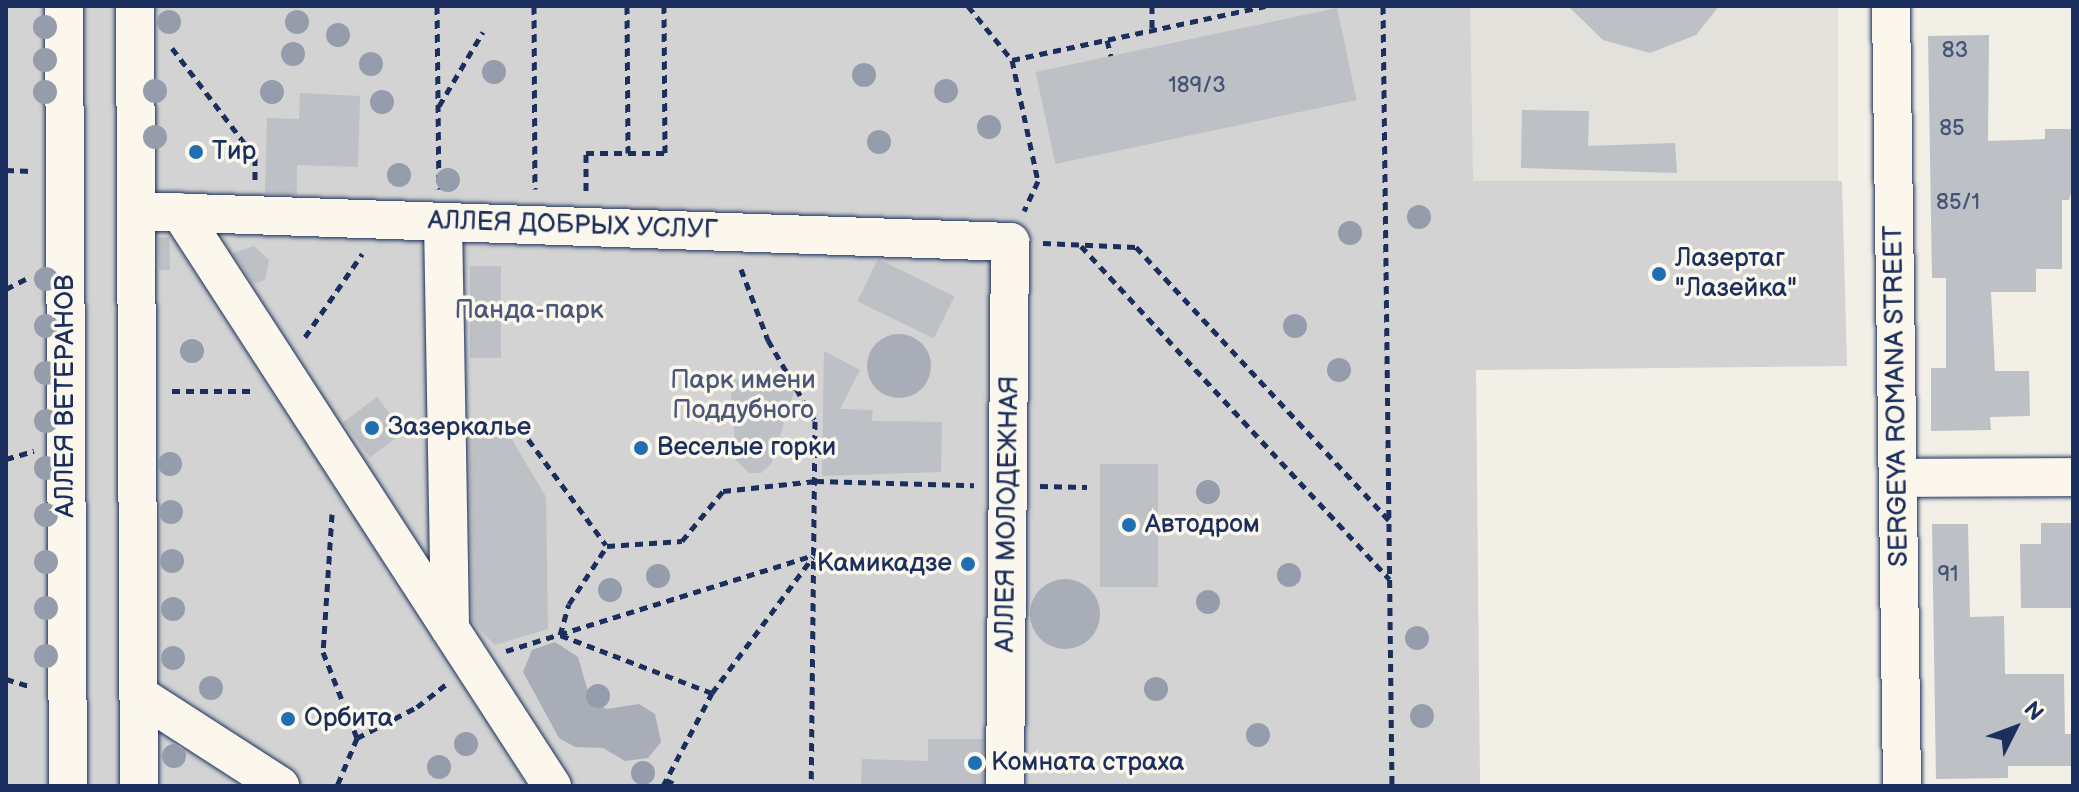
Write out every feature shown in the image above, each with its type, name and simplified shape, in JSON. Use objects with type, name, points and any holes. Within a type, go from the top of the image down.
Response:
[{"type":"street","name":"АЛЛЕЯ ВЕТЕРАНОВ","points":[[64,6],[68,786]]},
{"type":"street","points":[[135,6],[139,786]]},
{"type":"street","name":"SERGEYA ROMANA STREET","points":[[1891,6],[1902,786]]},
{"type":"street","name":"АЛЛЕЯ ДОБРЫХ УСЛУГ","points":[[136,211],[1010,242]]},
{"type":"street","points":[[180,212],[552,786]]},
{"type":"street","points":[[442,222],[450,629]]},
{"type":"street","name":"АЛЛЕЯ МОЛОДЕЖНАЯ","points":[[1005,786],[1010,242]]},
{"type":"street","points":[[1898,478],[2073,477]]},
{"type":"street","points":[[139,695],[280,786]]},
{"type":"path","points":[[437,6],[442,222]]},
{"type":"path","points":[[534,6],[535,225]]},
{"type":"path","points":[[627,6],[628,153]]},
{"type":"path","points":[[586,153],[665,153],[664,6]]},
{"type":"path","points":[[968,6],[1012,60],[1038,181]]},
{"type":"path","points":[[1152,6],[1152,30]]},
{"type":"path","points":[[1012,60],[1265,6]]},
{"type":"path","points":[[1382,7],[1392,786]]},
{"type":"path","points":[[439,107],[483,32]]},
{"type":"path","points":[[1107,40],[1111,56]]},
{"type":"path","points":[[169,44],[255,157],[255,215]]},
{"type":"path","points":[[137,391],[266,391],[386,220]]},
{"type":"path","points":[[727,232],[768,340],[815,421],[811,786]]},
{"type":"path","points":[[1010,242],[1136,247],[1390,521]]},
{"type":"path","points":[[1080,245],[1390,581]]},
{"type":"path","points":[[447,428],[520,428],[607,546]]},
{"type":"path","points":[[336,453],[323,652],[357,738]]},
{"type":"path","points":[[607,546],[682,541],[723,491],[816,481],[1087,487]]},
{"type":"path","points":[[560,635],[569,604],[607,546]]},
{"type":"path","points":[[337,786],[357,738],[417,707],[471,662],[814,555]]},
{"type":"path","points":[[679,786],[665,783],[712,693],[814,555]]},
{"type":"path","points":[[560,635],[712,693]]},
{"type":"shaded area","points":[[1470,6],[1838,6],[1838,181],[1470,181]]},
{"type":"shaded area","points":[[899,334],[917,340],[925,348],[931,366],[925,384],[917,392],[899,398],[881,392],[873,384],[867,366],[873,348],[881,340]]},
{"type":"shaded area","points":[[1065,579],[1090,589],[1100,614],[1090,639],[1065,649],[1040,639],[1030,614],[1040,589]]},
{"type":"shaded area","points":[[555,642],[578,657],[591,702],[607,709],[639,704],[655,714],[661,742],[648,758],[625,761],[603,748],[575,747],[559,738],[523,672],[532,650]]},
{"type":"green space","name":"Парк имени Поддубного","points":[[6,6],[1470,6],[1473,181],[1842,181],[1847,366],[1476,370],[1480,786],[6,786]]},
{"type":"building","points":[[1568,6],[1719,6],[1696,35],[1650,53],[1603,40]]},
{"type":"building","points":[[1337,8],[1357,100],[1055,164],[1036,72]]},
{"type":"building","points":[[1989,35],[1988,141],[2045,139],[2045,129],[2073,129],[2073,186],[2069,200],[2062,200],[2062,269],[2036,269],[2036,292],[1991,292],[1995,371],[2029,371],[2030,416],[1990,417],[1991,430],[1931,431],[1931,368],[1946,368],[1946,278],[1932,278],[1928,36]]},
{"type":"building","points":[[300,93],[360,96],[358,167],[297,165],[297,195],[265,194],[267,118],[299,119]]},
{"type":"building","points":[[1522,110],[1589,111],[1588,146],[1675,143],[1677,173],[1521,168]]},
{"type":"building","points":[[158,237],[169,237],[170,270],[159,270]]},
{"type":"building","points":[[254,246],[269,260],[265,280],[253,284],[233,253]]},
{"type":"building","points":[[878,259],[954,296],[934,339],[857,301]]},
{"type":"building","points":[[470,266],[501,266],[501,358],[470,358]]},
{"type":"building","points":[[824,351],[860,370],[840,409],[873,410],[872,421],[942,422],[941,472],[822,476]]},
{"type":"building","points":[[730,379],[798,379],[771,464],[761,473],[749,473],[736,460]]},
{"type":"building","name":"Зазеркалье","points":[[377,397],[403,432],[370,457],[343,422]]},
{"type":"building","points":[[469,433],[508,433],[546,497],[548,629],[495,645],[472,622]]},
{"type":"building","name":"Автодром","points":[[1100,464],[1158,464],[1158,587],[1100,587]]},
{"type":"building","points":[[2041,523],[2073,523],[2072,608],[2021,608],[2020,544],[2041,544]]},
{"type":"building","points":[[1932,524],[1968,524],[1970,617],[2004,616],[2005,674],[2064,674],[2065,734],[2073,734],[2073,766],[2008,766],[2008,778],[1936,779]]},
{"type":"building","points":[[928,739],[983,739],[983,786],[861,786],[862,759],[928,761]]},
{"type":"place","name":"Тир","points":[[196,152]]},
{"type":"place","name":"Лазертаг \"Лазейка\"","points":[[1659,274]]},
{"type":"place","name":"Зазеркалье","points":[[372,428]]},
{"type":"place","name":"Веселые горки","points":[[641,448]]},
{"type":"place","name":"Автодром","points":[[1129,525]]},
{"type":"place","name":"Камикадзе","points":[[968,564]]},
{"type":"place","name":"Орбита","points":[[288,719]]},
{"type":"place","name":"Комната страха","points":[[975,763]]},
{"type":"park label","name":"Панда-парк","points":[[529,311]]}]
